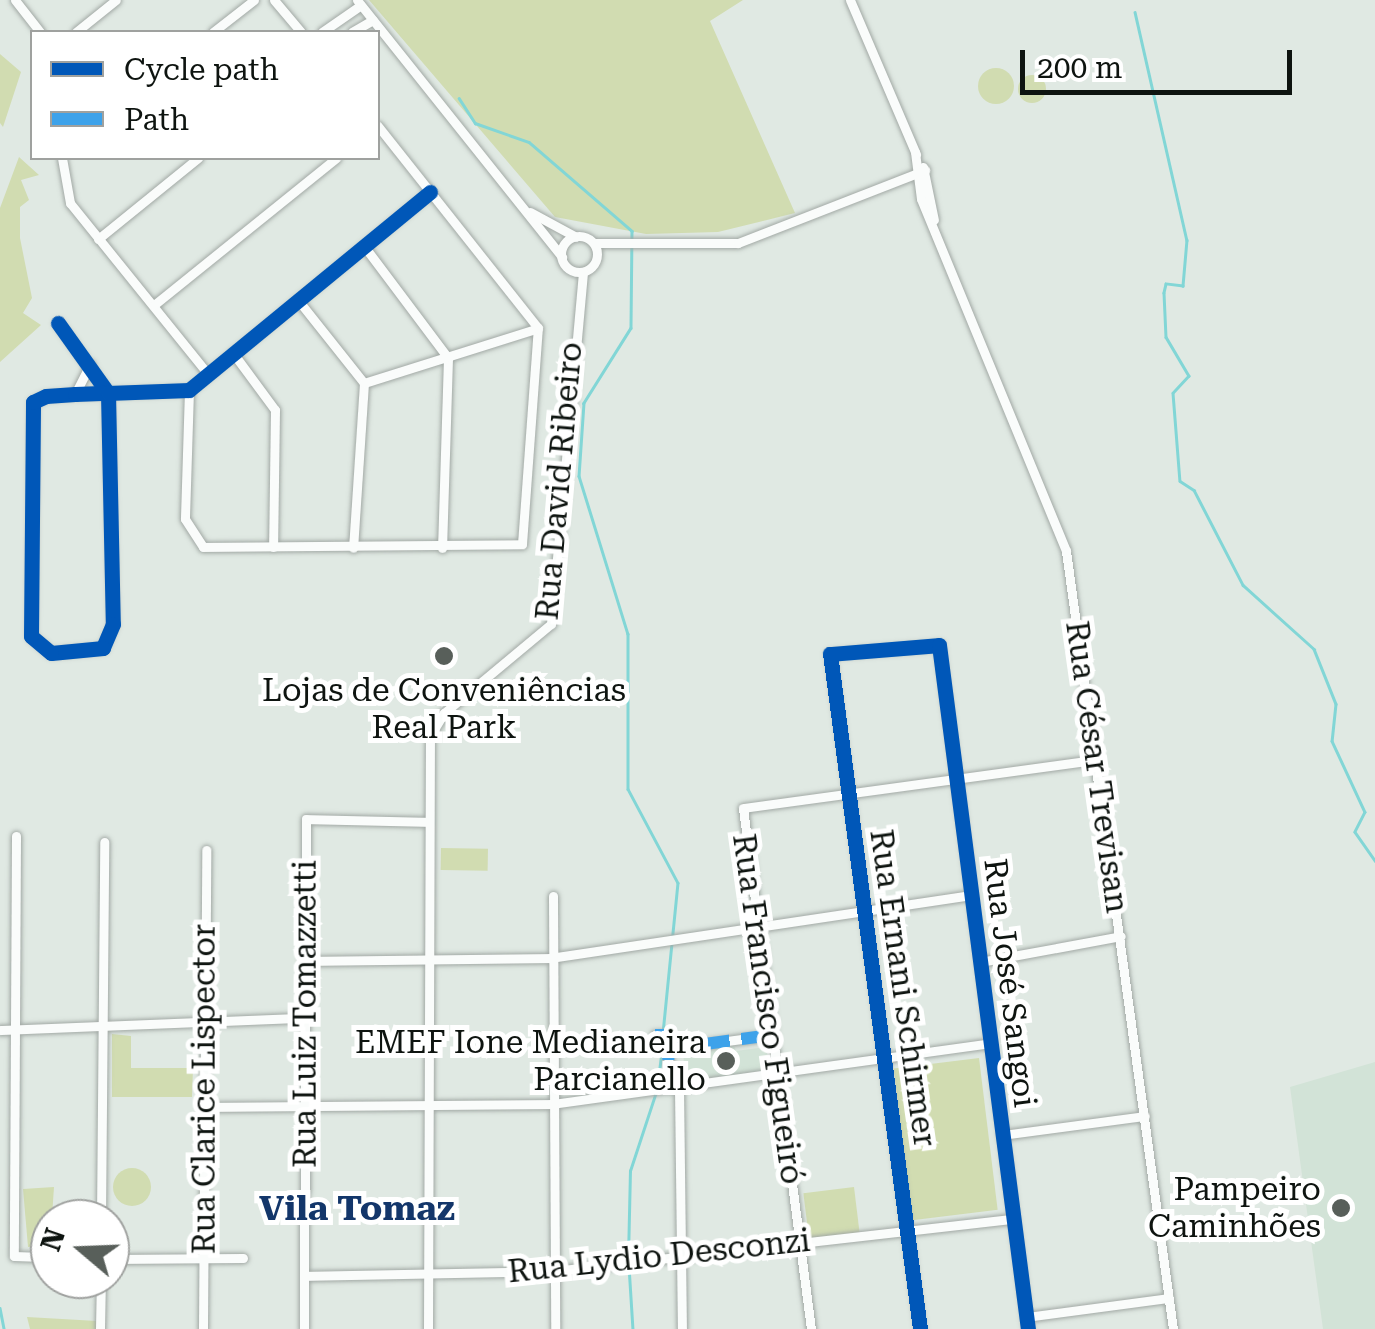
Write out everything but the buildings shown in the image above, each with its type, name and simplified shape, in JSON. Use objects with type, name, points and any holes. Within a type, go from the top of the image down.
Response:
[{"type":"street","points":[[15,0],[38,30]]},
{"type":"street","points":[[78,30],[116,0]]},
{"type":"street","points":[[216,30],[254,0]]},
{"type":"street","points":[[274,0],[299,30]]},
{"type":"street","name":"Rua César Trevisan","points":[[850,0],[916,152],[935,227],[1060,529],[1121,936],[1173,1329]]},
{"type":"street","points":[[325,30],[359,3],[378,30]]},
{"type":"street","points":[[355,30],[374,20]]},
{"type":"street","points":[[381,36],[527,211],[569,269],[583,272],[624,248]]},
{"type":"street","points":[[188,390],[185,519],[196,542],[273,547],[513,548],[527,532],[538,328],[380,129]]},
{"type":"street","points":[[62,160],[70,203],[208,374]]},
{"type":"street","points":[[98,239],[196,160]]},
{"type":"street","points":[[154,305],[334,160]]},
{"type":"street","points":[[527,211],[594,244],[624,248],[767,236],[920,172]]},
{"type":"street","points":[[58,323],[108,393],[112,634],[103,648],[51,653],[31,636],[27,415],[38,398],[75,394],[108,393],[188,390],[430,192]]},
{"type":"street","points":[[562,257],[576,237]]},
{"type":"street","points":[[594,244],[594,263]]},
{"type":"street","points":[[364,246],[448,358],[442,548]]},
{"type":"street","name":"Rua David Ribeiro","points":[[569,269],[575,300]]},
{"type":"street","name":"Rua David Ribeiro","points":[[428,1329],[430,822],[436,723],[551,624],[575,300],[583,272]]},
{"type":"street","points":[[298,300],[364,383],[353,548]]},
{"type":"street","points":[[364,383],[538,328]]},
{"type":"street","points":[[234,353],[275,410],[273,547]]},
{"type":"street","points":[[75,394],[90,365]]},
{"type":"street","name":"Rua Ernani Schirmer","points":[[920,1329],[830,654],[939,644]]},
{"type":"street","name":"Rua José Sangoi","points":[[939,644],[1028,1329]]},
{"type":"street","points":[[849,790],[1095,760]]},
{"type":"street","name":"Rua Francisco Figueiró","points":[[811,1329],[743,808],[849,790]]},
{"type":"street","name":"Rua Luiz Tomazzetti","points":[[304,1329],[306,819],[430,822]]},
{"type":"street","points":[[16,836],[14,1256],[30,1256]]},
{"type":"street","points":[[101,1199],[104,842]]},
{"type":"street","name":"Rua Clarice Lispector","points":[[203,1329],[206,850]]},
{"type":"street","points":[[306,961],[550,958],[971,895]]},
{"type":"street","points":[[553,896],[550,958],[555,1329]]},
{"type":"street","points":[[980,962],[1121,936]]},
{"type":"street","points":[[0,1030],[305,1018]]},
{"type":"street","points":[[655,1035],[666,1035],[674,1088],[682,1329]]},
{"type":"street","points":[[668,1049],[771,1035]]},
{"type":"street","points":[[204,1107],[552,1104],[885,1061],[990,1043]]},
{"type":"street","points":[[1002,1135],[1145,1116]]},
{"type":"street","name":"Rua Lydio Desconzi","points":[[304,1276],[554,1271],[1013,1218]]},
{"type":"street","points":[[130,1258],[243,1258]]},
{"type":"street","points":[[1026,1317],[1169,1298]]},
{"type":"street","points":[[100,1299],[100,1329]]},
{"type":"shaded area","name":"EMEF Ione Medianeira Parcianello","points":[[733,1042],[736,1051],[766,1047],[770,1070],[685,1081],[683,1049]]},
{"type":"shaded area","name":"Pampeiro Caminhões","points":[[1375,1062],[1375,1329],[1323,1329],[1290,1087]]},
{"type":"green space","points":[[369,0],[743,0],[710,21],[795,213],[718,232],[646,234],[555,217]]},
{"type":"green space","points":[[0,54],[21,72],[3,127],[0,123]]},
{"type":"green space","points":[[996,68],[1008,74],[1014,86],[1008,98],[996,104],[984,98],[978,86],[984,74]]},
{"type":"green space","points":[[1032,75],[1042,79],[1046,89],[1042,99],[1032,103],[1022,99],[1018,89],[1022,79]]},
{"type":"green space","points":[[19,157],[39,175],[21,180],[29,200],[20,207],[20,238],[32,298],[23,313],[41,325],[0,362],[0,208]]},
{"type":"green space","points":[[441,848],[488,849],[488,871],[441,870]]},
{"type":"green space","points":[[112,1034],[131,1036],[131,1068],[193,1068],[192,1097],[112,1097]]},
{"type":"green space","points":[[979,1058],[998,1210],[912,1220],[894,1068]]},
{"type":"green space","points":[[125,1169],[139,1169],[150,1180],[150,1194],[139,1205],[130,1206],[130,1199],[118,1199],[114,1194],[114,1180]]},
{"type":"green space","points":[[54,1187],[53,1199],[30,1199],[30,1247],[28,1247],[23,1189]]},
{"type":"green space","points":[[854,1187],[860,1233],[809,1239],[803,1193]]},
{"type":"green space","points":[[27,1317],[97,1321],[97,1329],[30,1329]]},
{"type":"waterway","points":[[1135,12],[1187,240],[1183,286],[1166,284],[1164,293],[1166,337],[1189,376],[1173,393],[1180,481],[1194,490],[1243,585],[1314,649],[1336,704],[1332,741],[1365,812],[1355,832],[1375,861]]},
{"type":"waterway","points":[[459,98],[475,123],[529,142],[632,231],[631,328],[584,403],[579,476],[628,634],[628,789],[678,883],[663,1033]]},
{"type":"waterway","points":[[657,1087],[663,1041]]},
{"type":"waterway","points":[[628,1258],[630,1171],[655,1095]]},
{"type":"waterway","points":[[629,1266],[633,1329]]},
{"type":"waterway","points":[[0,1308],[4,1329]]},
{"type":"marked path","points":[[655,1035],[667,1035],[670,1089]]},
{"type":"marked path","points":[[668,1049],[771,1035]]},
{"type":"cycle path","points":[[58,323],[108,393],[113,624],[103,648],[51,653],[31,636],[33,402],[46,396],[75,394],[108,393],[189,390],[430,192]]},
{"type":"cycle path","points":[[920,1329],[830,654],[939,645],[1028,1329]]},
{"type":"place","name":"Lojas de Conveniências Real Park","points":[[444,656]]},
{"type":"place","name":"EMEF Ione Medianeira Parcianello","points":[[726,1061]]},
{"type":"place","name":"Pampeiro Caminhões","points":[[1341,1208]]},
{"type":"district","name":"Vila Tomaz","points":[[357,1209]]}]
